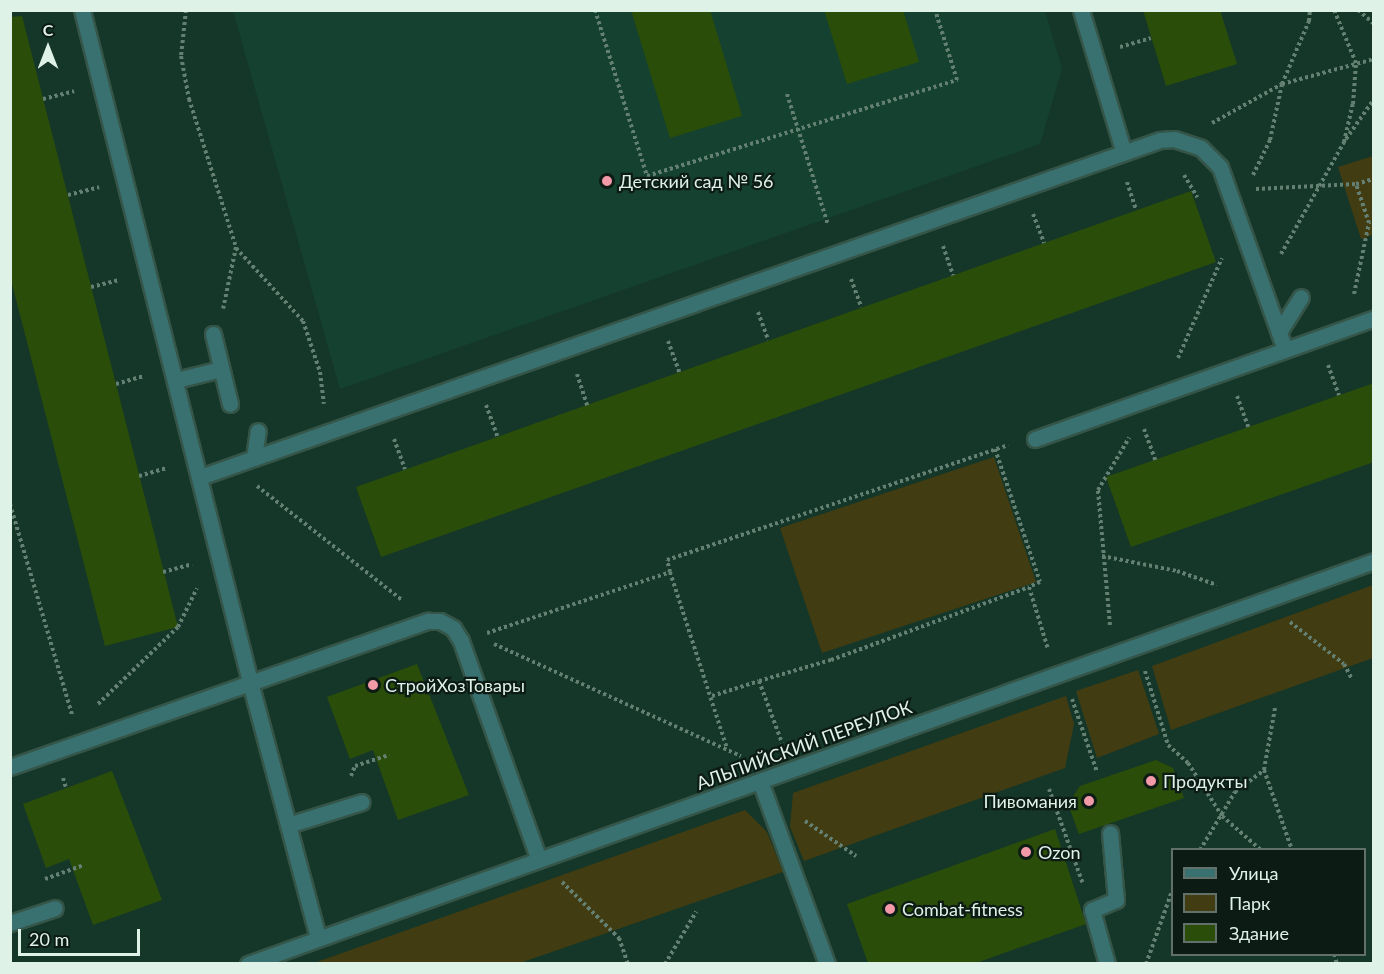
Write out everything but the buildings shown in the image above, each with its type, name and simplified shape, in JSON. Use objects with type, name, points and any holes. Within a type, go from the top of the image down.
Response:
[{"type":"street","points":[[82,10],[201,477],[250,682],[318,938]]},
{"type":"street","points":[[1081,10],[1123,150]]},
{"type":"street","points":[[201,477],[1123,150],[1160,140],[1188,142],[1212,156],[1228,189],[1285,350]]},
{"type":"street","points":[[1279,332],[1301,297]]},
{"type":"street","points":[[1035,438],[1374,318]]},
{"type":"street","points":[[213,334],[230,404]]},
{"type":"street","points":[[176,380],[221,369]]},
{"type":"street","points":[[254,458],[258,431]]},
{"type":"street","name":"АЛЬПИЙСКИЙ ПЕРЕУЛОК","points":[[248,963],[1374,561]]},
{"type":"street","points":[[10,767],[428,621],[440,621],[453,628],[461,641],[539,860]]},
{"type":"street","points":[[760,781],[827,963]]},
{"type":"street","points":[[288,825],[362,801]]},
{"type":"street","points":[[1107,963],[1092,910],[1116,900],[1110,833]]},
{"type":"street","points":[[10,923],[55,908]]},
{"type":"path","points":[[186,10],[181,56],[189,99],[236,247],[303,321],[320,372],[327,432]]},
{"type":"path","points":[[595,10],[647,176],[957,80],[935,10]]},
{"type":"path","points":[[1282,84],[1310,21],[1310,10]]},
{"type":"path","points":[[1334,10],[1356,63],[1344,142]]},
{"type":"path","points":[[1358,10],[1374,24]]},
{"type":"path","points":[[1188,142],[1219,119],[1282,84],[1374,59]]},
{"type":"path","points":[[787,94],[826,218]]},
{"type":"path","points":[[1262,283],[1321,187],[1344,142],[1374,99]]},
{"type":"path","points":[[1160,140],[1201,207]]},
{"type":"path","points":[[1228,189],[1321,187],[1356,184],[1374,179]]},
{"type":"path","points":[[1348,328],[1371,222],[1356,184]]},
{"type":"path","points":[[213,334],[221,318],[236,247]]},
{"type":"path","points":[[1216,250],[1220,261]]},
{"type":"path","points":[[1130,436],[1098,490],[1102,556],[1110,626],[1138,646],[1168,745],[1188,763],[1222,816],[1260,848]]},
{"type":"path","points":[[727,749],[715,720],[712,696],[667,560],[995,449],[1035,438]]},
{"type":"path","points":[[712,696],[831,660],[1040,582],[995,449]]},
{"type":"path","points":[[231,466],[405,603]]},
{"type":"path","points":[[10,504],[80,742]]},
{"type":"path","points":[[1102,556],[1177,571],[1264,601],[1344,664],[1352,679]]},
{"type":"path","points":[[477,637],[670,572]]},
{"type":"path","points":[[76,726],[178,627],[200,582]]},
{"type":"path","points":[[1029,587],[1047,646]]},
{"type":"path","points":[[488,642],[739,755]]},
{"type":"path","points":[[759,681],[781,739]]},
{"type":"path","points":[[1068,688],[1096,772]]},
{"type":"path","points":[[1275,708],[1264,770],[1292,848]]},
{"type":"path","points":[[1201,848],[1235,792],[1264,770]]},
{"type":"path","points":[[1049,789],[1092,910]]},
{"type":"path","points":[[801,818],[856,856]]},
{"type":"path","points":[[560,881],[619,938],[628,963]]},
{"type":"path","points":[[1146,963],[1171,896]]},
{"type":"path","points":[[1167,906],[1171,905]]},
{"type":"path","points":[[665,963],[696,912]]},
{"type":"shaded area","name":"Детский сад № 56","points":[[233,11],[1045,11],[1062,69],[1040,144],[340,389]]},
{"type":"green space","points":[[1373,156],[1373,235],[1361,239],[1338,167]]},
{"type":"green space","points":[[994,457],[1036,582],[822,653],[780,528]]},
{"type":"green space","points":[[1373,585],[1373,658],[1171,730],[1152,666]]},
{"type":"green space","points":[[1138,670],[1159,734],[1097,758],[1076,691]]},
{"type":"green space","points":[[1066,696],[1074,724],[1065,768],[804,861],[790,827],[793,793]]},
{"type":"green space","points":[[745,810],[767,832],[783,872],[520,963],[314,963]]},
{"type":"place","name":"Детский сад № 56","points":[[607,181]]},
{"type":"place","name":"СтройХозТовары","points":[[373,685]]},
{"type":"place","name":"Продукты","points":[[1151,781]]},
{"type":"place","name":"Пивомания","points":[[1089,801]]},
{"type":"place","name":"Ozon","points":[[1026,852]]},
{"type":"place","name":"Combat-fitness","points":[[890,909]]}]
